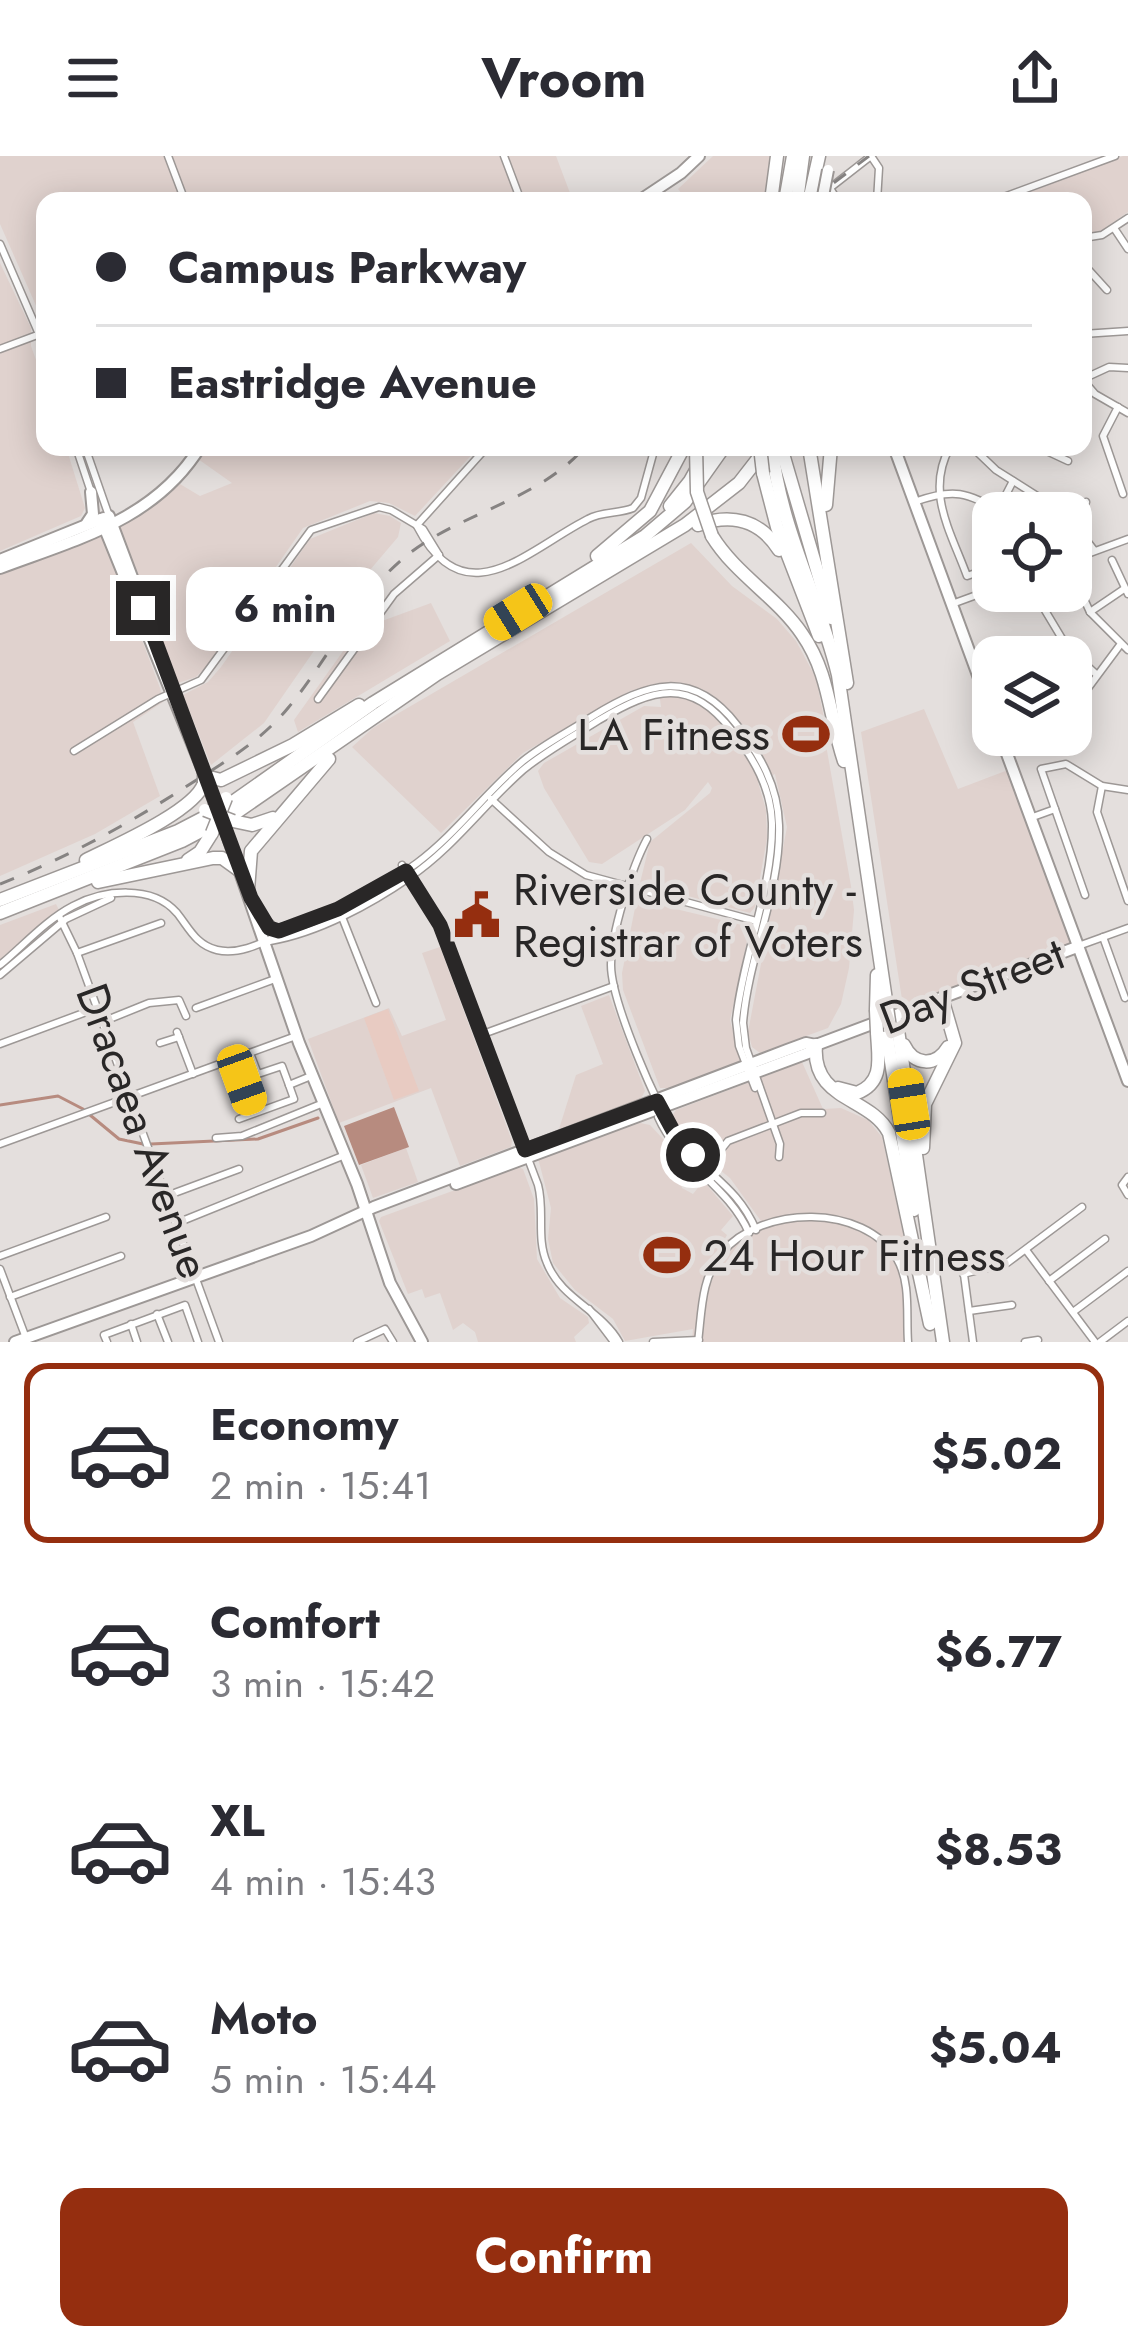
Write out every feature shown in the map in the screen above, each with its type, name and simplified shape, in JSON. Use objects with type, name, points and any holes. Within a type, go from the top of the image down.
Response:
[{"type":"highway","points":[[780,156],[794,192]]},
{"type":"highway","points":[[797,192],[805,156]]},
{"type":"highway","points":[[797,192],[805,156]]},
{"type":"highway","points":[[487,631],[640,522],[658,499],[680,456]]},
{"type":"highway","points":[[696,456],[697,492],[712,536],[726,556],[788,616],[808,644],[830,692],[846,767]]},
{"type":"highway","points":[[578,575],[642,531],[671,504],[703,456]]},
{"type":"highway","points":[[3,898],[178,831],[230,804],[403,684],[665,520],[700,484],[718,456]]},
{"type":"highway","points":[[0,913],[182,841],[237,812],[388,706],[722,500],[769,456]]},
{"type":"highway","points":[[771,456],[777,526],[832,677],[877,974],[932,1257]]},
{"type":"highway","points":[[771,456],[788,532],[838,675],[933,1342]]},
{"type":"highway","points":[[772,456],[845,672]]},
{"type":"highway","points":[[811,456],[845,672],[885,1008]]},
{"type":"highway","points":[[826,546],[830,456]]},
{"type":"highway","points":[[596,577],[701,524],[732,519],[754,525],[769,536],[801,591]]},
{"type":"highway","points":[[3,898],[124,841],[181,808],[198,796],[206,776],[221,780],[257,764],[388,687],[403,684]]},
{"type":"highway","points":[[181,808],[260,824],[274,818],[334,754],[388,706]]},
{"type":"highway","points":[[182,863],[200,852],[233,783],[257,764]]},
{"type":"highway","points":[[249,894],[249,855],[287,805]]},
{"type":"highway","points":[[50,894],[222,858],[240,871]]},
{"type":"highway","points":[[889,1029],[912,1057],[922,1062],[938,1059],[946,1052],[949,1037],[938,1000]]},
{"type":"highway","points":[[938,1000],[944,1005],[955,1043],[922,1119],[943,1342]]},
{"type":"highway","points":[[816,1045],[838,1087],[857,1093],[871,1086],[878,1075],[889,1029]]},
{"type":"highway","points":[[816,1045],[815,1054],[830,1087],[874,1113],[890,1133],[930,1324]]},
{"type":"main road","points":[[652,192],[703,156]]},
{"type":"main road","points":[[663,192],[686,177],[703,156]]},
{"type":"main road","points":[[824,192],[831,156]]},
{"type":"main road","points":[[0,564],[106,521],[157,490],[189,456]]},
{"type":"main road","points":[[897,456],[972,659]]},
{"type":"main road","points":[[85,526],[93,514],[91,492]]},
{"type":"main road","points":[[0,564],[106,521]]},
{"type":"main road","points":[[106,521],[145,631],[154,643],[206,776],[375,1242],[426,1342]]},
{"type":"main road","points":[[1008,756],[1077,947],[1122,1044],[1128,1081]]},
{"type":"main road","points":[[249,894],[272,931],[297,926]]},
{"type":"main road","name":"Day Street","points":[[23,1341],[425,1192],[490,1163],[598,1132],[1077,947]]},
{"type":"main road","points":[[299,1035],[325,1102]]},
{"type":"main road","name":"Day Street","points":[[367,1214],[473,1178],[629,1112],[658,1105]]},
{"type":"main road","points":[[598,1132],[629,1112]]},
{"type":"main road","points":[[473,1178],[490,1163]]},
{"type":"main road","points":[[367,1214],[374,1220],[389,1272],[426,1342]]},
{"type":"street","points":[[168,156],[182,192]]},
{"type":"street","points":[[504,156],[518,192]]},
{"type":"street","points":[[832,192],[830,188],[872,156],[879,167],[878,192]]},
{"type":"street","points":[[1019,192],[1115,156]]},
{"type":"street","points":[[1092,235],[1128,218]]},
{"type":"street","points":[[1114,228],[1128,249]]},
{"type":"street","points":[[0,244],[36,325]]},
{"type":"street","points":[[1092,273],[1107,290]]},
{"type":"street","points":[[1092,333],[1128,331]]},
{"type":"street","points":[[0,349],[36,336]]},
{"type":"street","points":[[1092,375],[1108,367],[1128,368]]},
{"type":"street","points":[[1092,390],[1128,413]]},
{"type":"street","points":[[1118,407],[1103,436],[1123,494]]},
{"type":"street","points":[[82,456],[91,492],[106,521]]},
{"type":"street","points":[[83,456],[106,521]]},
{"type":"street","points":[[416,525],[479,456]]},
{"type":"street","points":[[74,751],[207,674],[311,530],[379,507],[416,525],[439,555],[466,572],[494,573],[592,516],[633,508],[641,499],[653,456]]},
{"type":"street","points":[[946,456],[937,494],[968,576],[972,575]]},
{"type":"street","points":[[983,456],[1030,492]]},
{"type":"street","points":[[1057,456],[1068,461]]},
{"type":"street","points":[[1008,492],[1013,482]]},
{"type":"street","points":[[914,502],[961,492],[972,499]]},
{"type":"street","points":[[1092,548],[1094,552],[1128,539]]},
{"type":"street","points":[[318,699],[394,593],[439,555]]},
{"type":"street","points":[[1092,611],[1126,591],[1112,560]]},
{"type":"street","points":[[952,604],[972,597]]},
{"type":"street","points":[[1046,612],[1067,647],[1097,675]]},
{"type":"street","points":[[1090,612],[1128,650]]},
{"type":"street","points":[[1092,682],[1120,645]]},
{"type":"street","points":[[0,964],[61,918],[114,896],[136,893],[159,899],[194,936],[215,950],[240,950],[339,912],[406,871],[491,798],[528,757],[630,694],[673,686],[725,710],[751,745],[775,793],[779,840],[743,1014],[751,1070],[770,1124]]},
{"type":"street","points":[[1085,895],[1042,769],[1066,764],[1102,786],[1128,790]]},
{"type":"street","points":[[1102,786],[1096,812],[1128,901]]},
{"type":"street","points":[[491,798],[561,862],[586,874],[759,921]]},
{"type":"street","points":[[1030,818],[1055,809]]},
{"type":"street","points":[[647,839],[613,949],[614,986],[658,1105],[704,1171],[735,1193],[752,1231]]},
{"type":"street","points":[[406,871],[440,925],[526,1154],[541,1196],[542,1246],[548,1268],[562,1287],[608,1324],[616,1342]]},
{"type":"street","points":[[266,941],[339,912]]},
{"type":"street","points":[[339,912],[376,1003]]},
{"type":"street","points":[[0,975],[61,918]]},
{"type":"street","name":"Dracaea Avenue","points":[[61,918],[218,1337]]},
{"type":"street","points":[[76,953],[161,923]]},
{"type":"street","name":"Day Street","points":[[1077,947],[1128,928]]},
{"type":"street","points":[[1103,938],[1125,998]]},
{"type":"street","points":[[196,1008],[278,978]]},
{"type":"street","points":[[481,1035],[614,986]]},
{"type":"street","points":[[102,1022],[149,1003],[179,1000],[186,1016]]},
{"type":"street","points":[[0,1044],[97,1008]]},
{"type":"street","points":[[160,1044],[178,1034],[193,1074]]},
{"type":"street","points":[[0,1144],[299,1035]]},
{"type":"street","points":[[250,1053],[258,1074]]},
{"type":"street","points":[[239,1119],[294,1100],[281,1066],[242,1080],[254,1113]]},
{"type":"street","points":[[289,1085],[312,1076]]},
{"type":"street","points":[[216,1138],[242,1136],[325,1102]]},
{"type":"street","points":[[704,1171],[729,1141],[801,1113],[822,1112]]},
{"type":"street","points":[[177,1223],[345,1155]]},
{"type":"street","points":[[167,1195],[239,1169]]},
{"type":"street","points":[[1125,1181],[1128,1195]]},
{"type":"street","points":[[964,1274],[999,1268],[1082,1207]]},
{"type":"street","points":[[0,1256],[106,1217]]},
{"type":"street","points":[[653,1342],[699,1341],[710,1271],[726,1248],[752,1231],[814,1217],[849,1223],[876,1236],[892,1252],[902,1271],[908,1342]]},
{"type":"street","points":[[1049,1281],[1105,1239]]},
{"type":"street","points":[[1026,1250],[1098,1342],[1128,1321]]},
{"type":"street","points":[[961,1252],[974,1342]]},
{"type":"street","points":[[10,1297],[121,1256]]},
{"type":"street","points":[[0,1269],[23,1341]]},
{"type":"street","points":[[1073,1312],[1128,1271]]},
{"type":"street","points":[[106,1339],[130,1324],[185,1305],[197,1341],[218,1337]]},
{"type":"street","points":[[969,1311],[1012,1305]]},
{"type":"street","points":[[158,1314],[167,1342]]},
{"type":"street","points":[[130,1324],[137,1342]]},
{"type":"street","points":[[357,1342],[385,1329],[393,1342]]},
{"type":"street","points":[[1025,1342],[1038,1340]]},
{"type":"shaded area","points":[[0,156],[556,156],[570,192],[36,192],[36,306],[0,224]]},
{"type":"shaded area","points":[[713,156],[774,156],[768,192],[678,189]]},
{"type":"shaded area","points":[[1128,156],[1128,212],[1101,231],[1092,232],[1092,192],[1030,192]]},
{"type":"shaded area","points":[[0,263],[31,328],[36,360],[36,456],[69,456],[85,508],[81,516],[0,551]]},
{"type":"shaded area","points":[[471,456],[415,516],[389,503],[370,501],[303,528],[207,666],[196,677],[178,683],[120,527],[180,484],[200,496],[232,483],[198,459]]},
{"type":"shaded area","points":[[374,513],[401,523],[398,537],[264,723],[211,765],[183,695],[208,682],[221,667],[310,539]]},
{"type":"shaded area","points":[[103,537],[160,688],[163,702],[133,722],[160,796],[95,834],[0,876],[0,572]]},
{"type":"shaded area","points":[[691,543],[732,586],[777,619],[796,641],[816,678],[828,738],[819,745],[826,745],[851,886],[849,968],[841,1004],[828,1028],[760,1053],[752,1047],[748,1032],[787,827],[775,774],[758,782],[767,838],[750,913],[640,883],[650,842],[710,793],[708,782],[685,810],[602,864],[589,862],[538,771],[544,763],[644,706],[661,707],[658,683],[630,691],[523,753],[441,833],[352,747],[373,728]]},
{"type":"shaded area","points":[[431,603],[450,641],[298,732],[294,720],[371,612],[382,621]]},
{"type":"shaded area","points":[[924,709],[958,789],[1008,770],[1071,944],[903,1006],[861,732]]},
{"type":"shaded area","points":[[636,903],[750,927],[730,1020],[740,1061],[737,1066],[660,1088],[623,990]]},
{"type":"shaded area","points":[[56,904],[59,910],[0,959],[0,925]]},
{"type":"shaded area","points":[[440,947],[512,1141],[511,1147],[460,1166],[431,1088],[339,1123],[308,1039],[389,1008],[402,1036],[446,1020],[422,953]]},
{"type":"shaded area","points":[[609,995],[645,1091],[640,1100],[559,1129],[576,1075],[603,1064],[581,1006]]},
{"type":"shaded area","points":[[388,1009],[419,1091],[394,1100],[364,1018]]},
{"type":"shaded area","points":[[802,1062],[823,1109],[841,1108],[868,1120],[882,1137],[904,1237],[894,1246],[909,1283],[912,1342],[692,1342],[693,1329],[625,1341],[613,1319],[575,1290],[553,1263],[548,1239],[551,1208],[538,1158],[640,1123],[650,1125],[665,1141],[682,1188],[693,1194],[706,1184],[733,1216],[721,1230],[727,1235],[723,1242],[761,1221],[730,1178],[695,1150],[672,1116],[676,1110]]},
{"type":"shaded area","points":[[394,1107],[409,1147],[359,1165],[344,1126]]},
{"type":"shaded area","points":[[406,1148],[418,1182],[373,1198],[361,1165]]},
{"type":"shaded area","points":[[518,1167],[534,1199],[537,1259],[560,1298],[588,1317],[589,1323],[574,1337],[576,1342],[478,1342],[475,1332],[463,1323],[453,1330],[440,1293],[425,1298],[422,1289],[408,1294],[379,1221]]},
{"type":"waterway","points":[[0,1105],[58,1096],[83,1109]]},
{"type":"waterway","points":[[90,1115],[119,1139],[143,1144]]},
{"type":"waterway","points":[[151,1144],[258,1139],[318,1118]]},
{"type":"railway","points":[[822,192],[869,156]]},
{"type":"railway","points":[[0,884],[119,827],[240,751],[288,708],[357,610],[406,556],[545,481],[576,456]]},
{"type":"place","name":"LA Fitness","points":[[806,734]]},
{"type":"place","name":"Riverside County - Registrar of Voters","points":[[477,915]]},
{"type":"place","name":"24 Hour Fitness","points":[[667,1255]]},
{"type":"route","points":[[143,608],[251,898],[272,931],[338,909],[406,871],[440,925],[525,1150],[657,1101],[676,1136],[693,1155]]}]
